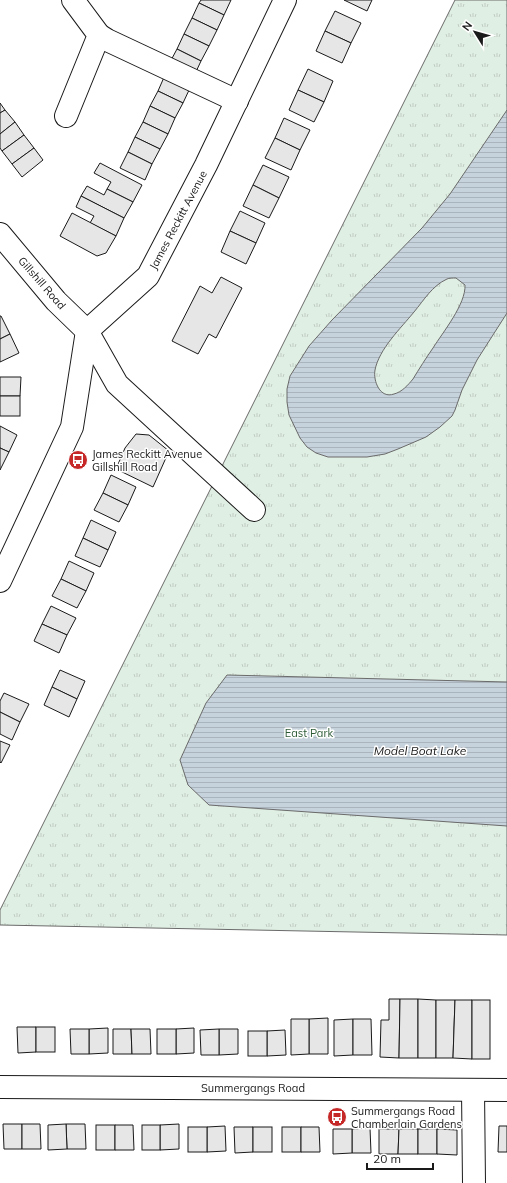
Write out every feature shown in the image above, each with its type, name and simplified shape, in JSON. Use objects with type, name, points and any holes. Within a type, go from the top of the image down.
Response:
[{"type":"street","points":[[73,0],[99,35],[106,40],[237,101]]},
{"type":"street","name":"James Reckitt Avenue","points":[[87,331],[148,276],[206,165],[285,0]]},
{"type":"street","points":[[66,116],[99,35]]},
{"type":"street","name":"Gillshill Road","points":[[0,234],[56,301],[87,331],[116,384],[254,510]]},
{"type":"street","points":[[0,581],[72,428],[87,331]]},
{"type":"street","name":"Summergangs Road","points":[[0,1087],[507,1090]]},
{"type":"street","points":[[473,1090],[474,1183]]},
{"type":"green space","name":"East Park","points":[[455,0],[507,0],[507,935],[0,925],[0,910]]},
{"type":"water","points":[[507,110],[507,313],[477,360],[462,390],[452,416],[440,427],[426,437],[385,454],[367,457],[328,457],[316,453],[307,447],[300,438],[289,415],[287,389],[290,376],[309,346],[332,320],[422,228],[450,194]],"holes":[[[450,278],[456,278],[465,285],[462,301],[458,309],[413,379],[400,392],[389,395],[381,392],[376,384],[375,370],[381,354],[391,339],[437,285]]]},
{"type":"water","name":"Model Boat Lake","points":[[227,675],[507,682],[507,826],[209,805],[188,785],[180,760],[206,703]]},
{"type":"building","points":[[201,0],[231,0],[224,15],[199,3]]},
{"type":"building","points":[[344,0],[372,0],[367,11]]},
{"type":"building","points":[[199,3],[224,15],[217,30],[192,18]]},
{"type":"building","points":[[335,11],[361,23],[351,43],[325,31]]},
{"type":"building","points":[[192,18],[217,30],[209,46],[184,34]]},
{"type":"building","points":[[325,31],[351,43],[342,63],[316,51]]},
{"type":"building","points":[[184,34],[209,46],[201,61],[177,49]]},
{"type":"building","points":[[177,49],[201,61],[194,76],[169,64]]},
{"type":"building","points":[[308,69],[333,81],[324,102],[298,90]]},
{"type":"building","points":[[165,75],[190,88],[183,103],[158,91]]},
{"type":"building","points":[[298,90],[324,102],[314,122],[289,110]]},
{"type":"building","points":[[158,91],[183,103],[175,118],[150,106]]},
{"type":"building","points":[[0,103],[5,110],[0,113]]},
{"type":"building","points":[[150,106],[175,118],[168,134],[143,122]]},
{"type":"building","points":[[5,110],[15,122],[0,134],[0,113]]},
{"type":"building","points":[[284,118],[310,130],[300,150],[275,138]]},
{"type":"building","points":[[15,122],[24,135],[2,151],[0,148],[0,134]]},
{"type":"building","points":[[143,122],[168,134],[160,149],[135,137]]},
{"type":"building","points":[[24,135],[34,148],[12,164],[2,151]]},
{"type":"building","points":[[135,137],[160,149],[152,164],[128,152]]},
{"type":"building","points":[[275,138],[300,150],[291,170],[265,158]]},
{"type":"building","points":[[34,148],[43,160],[22,177],[12,164]]},
{"type":"building","points":[[128,152],[152,164],[145,180],[120,168]]},
{"type":"building","points":[[100,163],[142,185],[133,202],[107,189],[111,182],[94,173]]},
{"type":"building","points":[[263,165],[289,177],[279,198],[253,185]]},
{"type":"building","points":[[253,185],[279,198],[269,218],[243,206]]},
{"type":"building","points":[[87,186],[104,195],[107,189],[133,202],[124,218],[81,196]]},
{"type":"building","points":[[81,196],[124,218],[116,236],[90,223],[94,216],[76,207]]},
{"type":"building","points":[[240,211],[265,223],[256,243],[230,231]]},
{"type":"building","points":[[72,213],[116,236],[106,253],[97,256],[60,236]]},
{"type":"building","points":[[230,231],[256,243],[246,264],[221,252]]},
{"type":"building","points":[[221,277],[242,288],[216,338],[209,334],[198,354],[172,341],[200,286],[212,293]]},
{"type":"building","points":[[0,316],[10,334],[0,339]]},
{"type":"building","points":[[10,334],[19,353],[0,362],[0,339]]},
{"type":"building","points":[[0,377],[21,377],[20,396],[0,396]]},
{"type":"building","points":[[0,396],[20,396],[20,416],[0,416]]},
{"type":"building","points":[[0,426],[17,435],[9,452],[0,448]]},
{"type":"building","points":[[136,434],[149,435],[169,451],[153,487],[116,469],[125,448]]},
{"type":"building","points":[[0,448],[9,452],[0,470]]},
{"type":"building","points":[[111,475],[136,487],[128,505],[103,493]]},
{"type":"building","points":[[103,493],[128,505],[119,522],[94,510]]},
{"type":"building","points":[[91,520],[116,532],[108,550],[83,538]]},
{"type":"building","points":[[83,538],[108,550],[100,567],[75,556]]},
{"type":"building","points":[[69,561],[94,573],[86,591],[61,579]]},
{"type":"building","points":[[61,579],[86,591],[77,608],[52,596]]},
{"type":"building","points":[[51,606],[76,618],[67,635],[42,624]]},
{"type":"building","points":[[42,624],[67,635],[59,653],[34,641]]},
{"type":"building","points":[[60,670],[85,681],[77,699],[52,687]]},
{"type":"building","points":[[52,687],[77,699],[69,717],[44,705]]},
{"type":"building","points":[[4,693],[29,704],[20,722],[0,712],[0,701]]},
{"type":"building","points":[[0,712],[20,722],[12,740],[0,734]]},
{"type":"building","points":[[0,741],[10,745],[1,763],[0,762]]},
{"type":"building","points":[[389,999],[400,999],[399,1058],[380,1057],[381,1020],[389,1020]]},
{"type":"building","points":[[400,999],[418,999],[418,1058],[399,1058]]},
{"type":"building","points":[[418,999],[436,1000],[436,1058],[418,1058]]},
{"type":"building","points":[[436,1000],[455,1000],[453,1058],[436,1058]]},
{"type":"building","points":[[455,1000],[472,1000],[472,1059],[453,1058]]},
{"type":"building","points":[[472,1000],[490,1000],[490,1059],[472,1059]]},
{"type":"building","points":[[328,1018],[328,1054],[309,1054],[309,1019]]},
{"type":"building","points":[[291,1019],[309,1019],[309,1054],[291,1055]]},
{"type":"building","points":[[353,1019],[353,1055],[334,1056],[334,1020]]},
{"type":"building","points":[[353,1019],[371,1019],[372,1055],[353,1055]]},
{"type":"building","points":[[17,1027],[36,1027],[36,1052],[18,1053]]},
{"type":"building","points":[[36,1027],[55,1027],[55,1052],[36,1052]]},
{"type":"building","points":[[108,1028],[108,1053],[89,1054],[89,1029]]},
{"type":"building","points":[[194,1028],[194,1053],[176,1054],[176,1029]]},
{"type":"building","points":[[70,1029],[89,1029],[89,1054],[71,1054]]},
{"type":"building","points":[[113,1029],[131,1029],[132,1054],[113,1054]]},
{"type":"building","points":[[131,1029],[150,1029],[151,1054],[132,1054]]},
{"type":"building","points":[[157,1029],[176,1029],[176,1054],[157,1054]]},
{"type":"building","points":[[219,1029],[238,1029],[238,1054],[219,1055]]},
{"type":"building","points":[[219,1029],[219,1055],[201,1055],[200,1030]]},
{"type":"building","points":[[285,1030],[286,1055],[267,1056],[267,1031]]},
{"type":"building","points":[[248,1031],[267,1031],[267,1056],[248,1056]]},
{"type":"building","points":[[3,1124],[22,1124],[22,1149],[4,1149]]},
{"type":"building","points":[[22,1124],[40,1124],[41,1149],[22,1149]]},
{"type":"building","points":[[66,1124],[85,1124],[86,1149],[67,1149]]},
{"type":"building","points":[[66,1124],[67,1149],[48,1150],[48,1125]]},
{"type":"building","points":[[179,1124],[179,1149],[160,1150],[160,1125]]},
{"type":"building","points":[[96,1125],[115,1125],[115,1150],[96,1150]]},
{"type":"building","points":[[115,1125],[133,1125],[134,1150],[115,1150]]},
{"type":"building","points":[[142,1125],[160,1125],[160,1150],[142,1150]]},
{"type":"building","points":[[225,1126],[226,1151],[207,1152],[207,1127]]},
{"type":"building","points":[[499,1126],[507,1126],[507,1152],[498,1152]]},
{"type":"building","points":[[188,1127],[207,1127],[207,1152],[188,1152]]},
{"type":"building","points":[[234,1127],[253,1127],[253,1152],[235,1153]]},
{"type":"building","points":[[253,1127],[272,1127],[272,1152],[253,1152]]},
{"type":"building","points":[[282,1127],[301,1127],[301,1152],[282,1152]]},
{"type":"building","points":[[301,1127],[319,1127],[320,1152],[301,1152]]},
{"type":"building","points":[[370,1128],[371,1153],[352,1153],[352,1129]]},
{"type":"building","points":[[333,1129],[352,1129],[352,1153],[333,1154]]},
{"type":"building","points":[[379,1129],[399,1129],[398,1154],[379,1154]]},
{"type":"building","points":[[399,1129],[418,1129],[418,1154],[398,1154]]},
{"type":"building","points":[[418,1129],[437,1129],[437,1154],[418,1154]]},
{"type":"building","points":[[437,1129],[457,1130],[457,1155],[437,1154]]},
{"type":"place","name":"James Reckitt Avenue Gillshill Road","points":[[78,460]]},
{"type":"place","name":"Summergangs Road Chamberlain Gardens","points":[[337,1117]]}]
